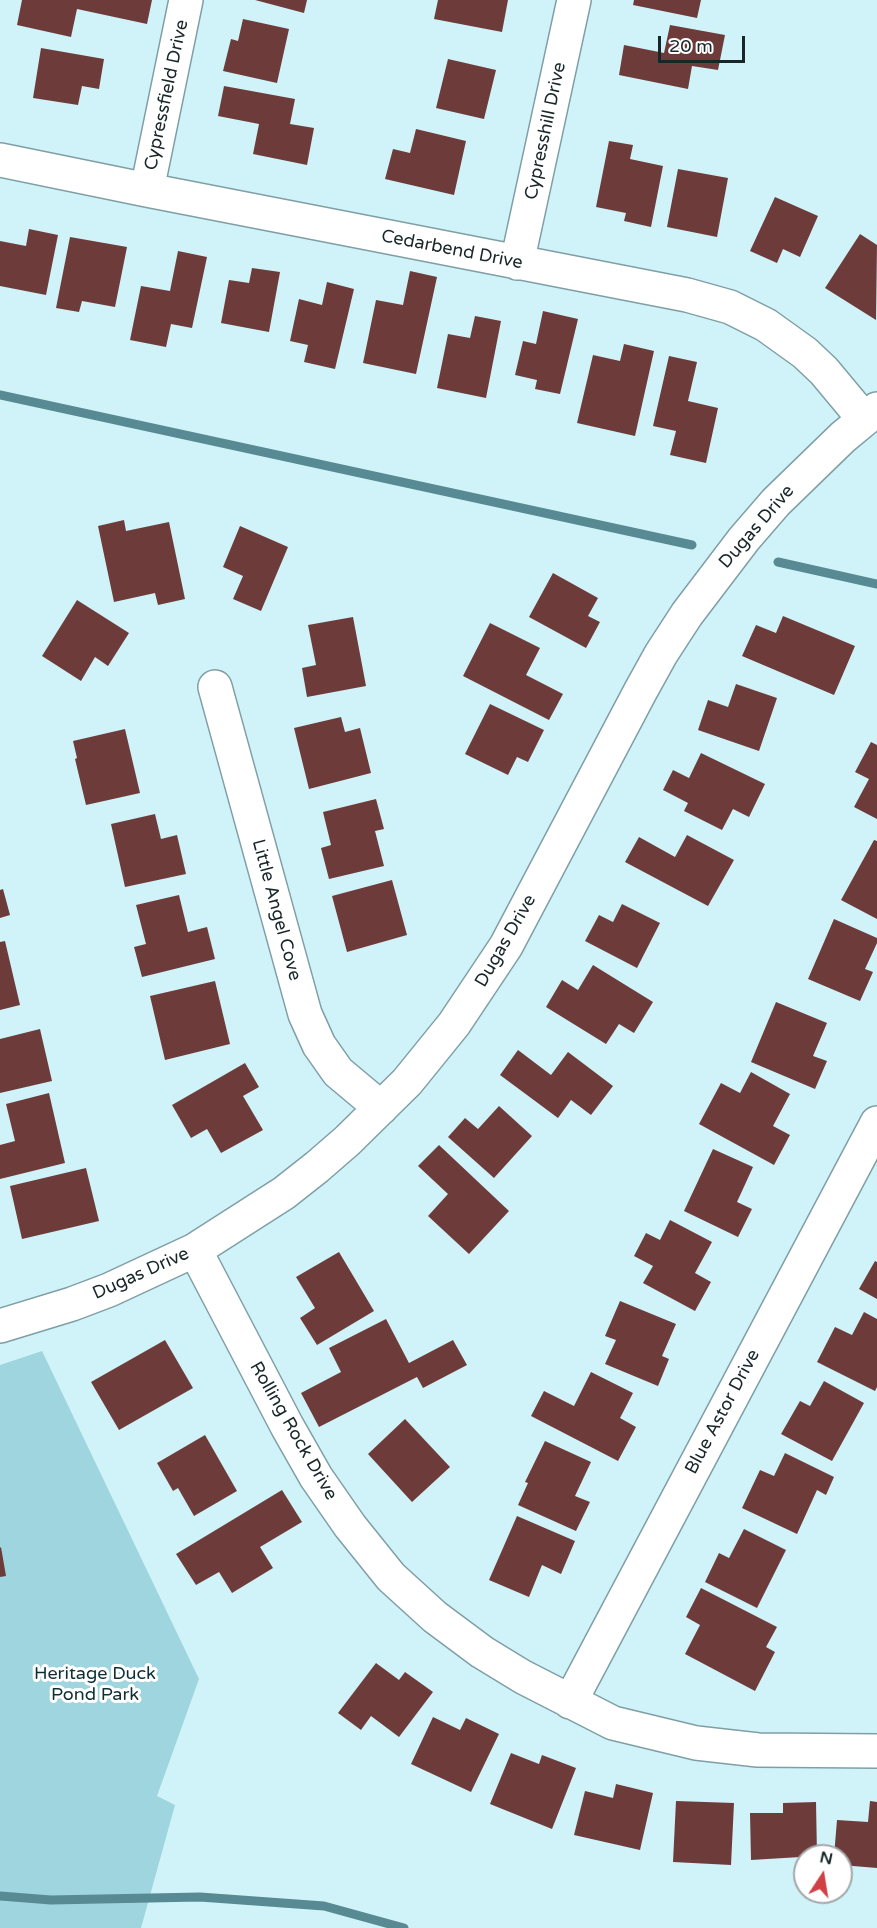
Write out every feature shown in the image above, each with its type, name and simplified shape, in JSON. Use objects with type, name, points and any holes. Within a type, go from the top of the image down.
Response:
[{"type":"street","name":"Cypressfield Drive","points":[[147,190],[186,0]]},
{"type":"street","name":"Cypresshill Drive","points":[[517,263],[574,0]]},
{"type":"street","name":"Cedarbend Drive","points":[[0,160],[687,296],[730,307],[747,314],[784,337],[805,353],[871,414]]},
{"type":"street","name":"Dugas Drive","points":[[0,1326],[109,1290],[195,1250],[284,1193],[340,1148],[381,1108],[431,1054],[506,946],[639,692],[687,614],[744,539],[776,502],[871,414]]},
{"type":"street","name":"Little Angel Cove","points":[[215,687],[305,1014],[319,1045],[338,1072],[381,1108]]},
{"type":"street","name":"Blue Astor Drive","points":[[570,1702],[877,1123]]},
{"type":"street","name":"Rolling Rock Drive","points":[[195,1250],[316,1478],[350,1526],[391,1577],[435,1617],[482,1652],[523,1677],[613,1723],[696,1743],[758,1750],[877,1751]]},
{"type":"green space","name":"Heritage Duck Pond Park","points":[[42,1351],[199,1679],[157,1796],[175,1805],[141,1928],[0,1928],[0,1365]]},
{"type":"building","points":[[22,0],[152,0],[147,24],[77,9],[71,37],[17,25]]},
{"type":"building","points":[[255,0],[307,0],[304,13]]},
{"type":"building","points":[[438,0],[508,0],[502,32],[434,19]]},
{"type":"building","points":[[634,0],[701,0],[697,18],[633,5]]},
{"type":"building","points":[[243,19],[289,29],[277,83],[223,71],[231,39],[238,41]]},
{"type":"building","points":[[670,25],[725,35],[718,70],[692,66],[688,89],[619,75],[624,45],[664,53]]},
{"type":"building","points":[[41,48],[104,59],[99,89],[82,86],[78,105],[33,98]]},
{"type":"building","points":[[448,59],[496,70],[484,119],[436,108]]},
{"type":"building","points":[[224,86],[295,99],[290,124],[314,128],[307,165],[253,154],[259,124],[218,116]]},
{"type":"building","points":[[416,129],[466,141],[454,195],[385,179],[393,149],[410,153]]},
{"type":"building","points":[[609,141],[633,145],[630,159],[663,166],[651,227],[624,221],[626,213],[596,207]]},
{"type":"building","points":[[678,169],[728,178],[717,237],[667,227]]},
{"type":"building","points":[[775,197],[818,216],[800,257],[783,249],[777,263],[750,251]]},
{"type":"building","points":[[29,229],[58,235],[46,295],[0,286],[0,241],[26,246]]},
{"type":"building","points":[[860,234],[877,245],[876,320],[825,288]]},
{"type":"building","points":[[70,237],[127,247],[115,307],[82,301],[79,312],[56,308]]},
{"type":"building","points":[[178,251],[207,257],[192,328],[171,324],[166,347],[130,340],[141,286],[170,291]]},
{"type":"building","points":[[252,268],[280,272],[269,332],[221,323],[229,280],[249,283]]},
{"type":"building","points":[[410,271],[437,277],[416,374],[363,363],[376,300],[403,305]]},
{"type":"building","points":[[327,282],[354,289],[335,369],[304,362],[308,345],[290,341],[299,299],[322,305]]},
{"type":"building","points":[[543,311],[578,319],[560,394],[535,389],[537,380],[515,375],[523,341],[536,344]]},
{"type":"building","points":[[475,316],[501,321],[486,398],[437,388],[448,334],[470,338]]},
{"type":"building","points":[[624,344],[654,351],[635,436],[577,423],[593,355],[620,361]]},
{"type":"building","points":[[669,356],[697,362],[688,401],[718,408],[706,463],[670,455],[676,431],[653,426]]},
{"type":"building","points":[[124,520],[126,531],[169,522],[185,599],[158,605],[155,593],[114,602],[98,526]]},
{"type":"building","points":[[240,526],[288,547],[261,611],[233,599],[243,576],[223,567]]},
{"type":"building","points":[[553,573],[598,598],[588,616],[600,622],[586,648],[529,617]]},
{"type":"building","points":[[77,600],[129,633],[108,666],[95,657],[81,681],[42,656]]},
{"type":"building","points":[[783,616],[855,646],[834,695],[742,656],[756,625],[776,633]]},
{"type":"building","points":[[353,617],[366,686],[307,697],[302,668],[316,665],[308,625]]},
{"type":"building","points":[[490,623],[540,648],[526,675],[563,694],[549,720],[463,676]]},
{"type":"building","points":[[736,684],[777,698],[759,751],[698,730],[708,700],[728,707]]},
{"type":"building","points":[[490,704],[544,730],[528,762],[517,757],[508,775],[465,754]]},
{"type":"building","points":[[341,717],[345,732],[360,728],[371,773],[309,789],[294,728]]},
{"type":"building","points":[[125,729],[140,793],[86,805],[73,741]]},
{"type":"building","points":[[871,742],[877,745],[877,819],[854,807],[869,779],[855,772]]},
{"type":"building","points":[[701,753],[765,784],[749,817],[733,809],[722,830],[684,811],[688,803],[663,790],[673,770],[689,778]]},
{"type":"building","points":[[376,799],[384,829],[375,831],[384,866],[329,879],[321,848],[331,845],[323,812]]},
{"type":"building","points":[[155,814],[161,839],[177,835],[186,874],[125,887],[111,824]]},
{"type":"building","points":[[687,835],[734,860],[708,906],[625,862],[639,837],[675,857]]},
{"type":"building","points":[[874,840],[877,841],[877,919],[841,900]]},
{"type":"building","points":[[392,880],[407,935],[347,952],[332,896]]},
{"type":"building","points":[[3,889],[10,915],[0,918],[0,890]]},
{"type":"building","points":[[179,895],[188,932],[207,927],[215,959],[142,977],[134,947],[146,944],[136,905]]},
{"type":"building","points":[[622,904],[660,923],[637,968],[585,941],[599,915],[613,922]]},
{"type":"building","points":[[834,919],[877,938],[877,943],[865,969],[873,972],[860,1001],[808,979]]},
{"type":"building","points":[[5,941],[20,1005],[0,1010],[0,942]]},
{"type":"building","points":[[593,965],[653,1002],[634,1033],[619,1024],[606,1044],[546,1007],[562,980],[578,990]]},
{"type":"building","points":[[215,981],[230,1044],[165,1060],[150,996]]},
{"type":"building","points":[[776,1002],[827,1023],[813,1056],[827,1061],[815,1089],[751,1062]]},
{"type":"building","points":[[40,1029],[52,1081],[0,1093],[0,1039]]},
{"type":"building","points":[[518,1050],[551,1075],[568,1052],[613,1086],[591,1115],[571,1100],[558,1118],[500,1075]]},
{"type":"building","points":[[245,1063],[259,1087],[243,1096],[263,1130],[221,1153],[207,1129],[191,1138],[172,1105]]},
{"type":"building","points":[[751,1072],[790,1094],[773,1126],[790,1135],[774,1165],[699,1124],[721,1083],[740,1093]]},
{"type":"building","points":[[49,1093],[65,1163],[0,1179],[0,1145],[15,1141],[6,1104]]},
{"type":"building","points":[[499,1106],[532,1136],[494,1178],[448,1137],[465,1118],[478,1129]]},
{"type":"building","points":[[439,1145],[509,1211],[469,1254],[428,1216],[448,1194],[418,1166]]},
{"type":"building","points":[[713,1149],[753,1167],[737,1202],[752,1209],[738,1237],[684,1211]]},
{"type":"building","points":[[86,1168],[99,1221],[22,1239],[10,1186]]},
{"type":"building","points":[[670,1220],[712,1242],[695,1273],[711,1282],[695,1311],[643,1283],[653,1266],[634,1256],[646,1233],[660,1240]]},
{"type":"building","points":[[339,1252],[374,1311],[317,1345],[300,1318],[315,1308],[296,1277]]},
{"type":"building","points":[[875,1261],[877,1262],[877,1299],[859,1289]]},
{"type":"building","points":[[620,1301],[676,1324],[662,1356],[669,1359],[658,1386],[605,1364],[616,1340],[605,1336]]},
{"type":"building","points":[[864,1312],[877,1319],[877,1387],[875,1391],[817,1362],[835,1327],[852,1335]]},
{"type":"building","points":[[386,1319],[409,1363],[453,1340],[467,1365],[423,1388],[417,1377],[319,1427],[301,1393],[341,1372],[329,1348]]},
{"type":"building","points":[[165,1340],[193,1388],[119,1430],[91,1382]]},
{"type":"building","points":[[591,1372],[633,1393],[620,1418],[636,1427],[618,1461],[531,1416],[544,1391],[574,1406]]},
{"type":"building","points":[[824,1381],[864,1403],[832,1461],[781,1434],[800,1401],[810,1406]]},
{"type":"building","points":[[405,1419],[450,1467],[412,1502],[368,1454]]},
{"type":"building","points":[[205,1435],[237,1491],[194,1516],[178,1488],[173,1491],[157,1463]]},
{"type":"building","points":[[545,1441],[591,1462],[575,1496],[590,1502],[576,1531],[518,1505],[528,1483],[525,1482]]},
{"type":"building","points":[[785,1453],[834,1477],[826,1495],[817,1490],[797,1534],[742,1508],[760,1470],[774,1476]]},
{"type":"building","points":[[282,1490],[302,1522],[260,1547],[273,1568],[232,1593],[219,1572],[196,1585],[176,1554]]},
{"type":"building","points":[[517,1516],[575,1541],[561,1574],[542,1565],[529,1597],[489,1580]]},
{"type":"building","points":[[744,1529],[786,1550],[757,1608],[705,1582],[719,1553],[729,1558]]},
{"type":"building","points":[[0,1548],[6,1576],[0,1577]]},
{"type":"building","points":[[701,1588],[777,1627],[766,1647],[775,1652],[755,1691],[685,1654],[700,1625],[686,1617]]},
{"type":"building","points":[[376,1663],[399,1680],[405,1672],[433,1692],[399,1737],[371,1716],[361,1730],[338,1713]]},
{"type":"building","points":[[433,1717],[460,1730],[466,1718],[499,1734],[471,1792],[411,1764]]},
{"type":"building","points":[[511,1753],[539,1764],[542,1755],[576,1768],[552,1829],[490,1804]]},
{"type":"building","points":[[616,1784],[653,1793],[640,1850],[574,1835],[585,1791],[613,1798]]},
{"type":"building","points":[[676,1801],[734,1803],[731,1865],[673,1862]]},
{"type":"building","points":[[870,1801],[877,1802],[877,1868],[853,1866],[853,1844],[835,1844],[837,1820],[868,1822]]},
{"type":"building","points":[[816,1802],[817,1844],[793,1844],[793,1857],[751,1860],[750,1813],[783,1813],[783,1803]]},
{"type":"waterway","points":[[0,395],[692,545]]},
{"type":"waterway","points":[[778,562],[877,584]]},
{"type":"waterway","points":[[0,1896],[51,1900],[200,1897],[324,1906],[404,1928]]}]
